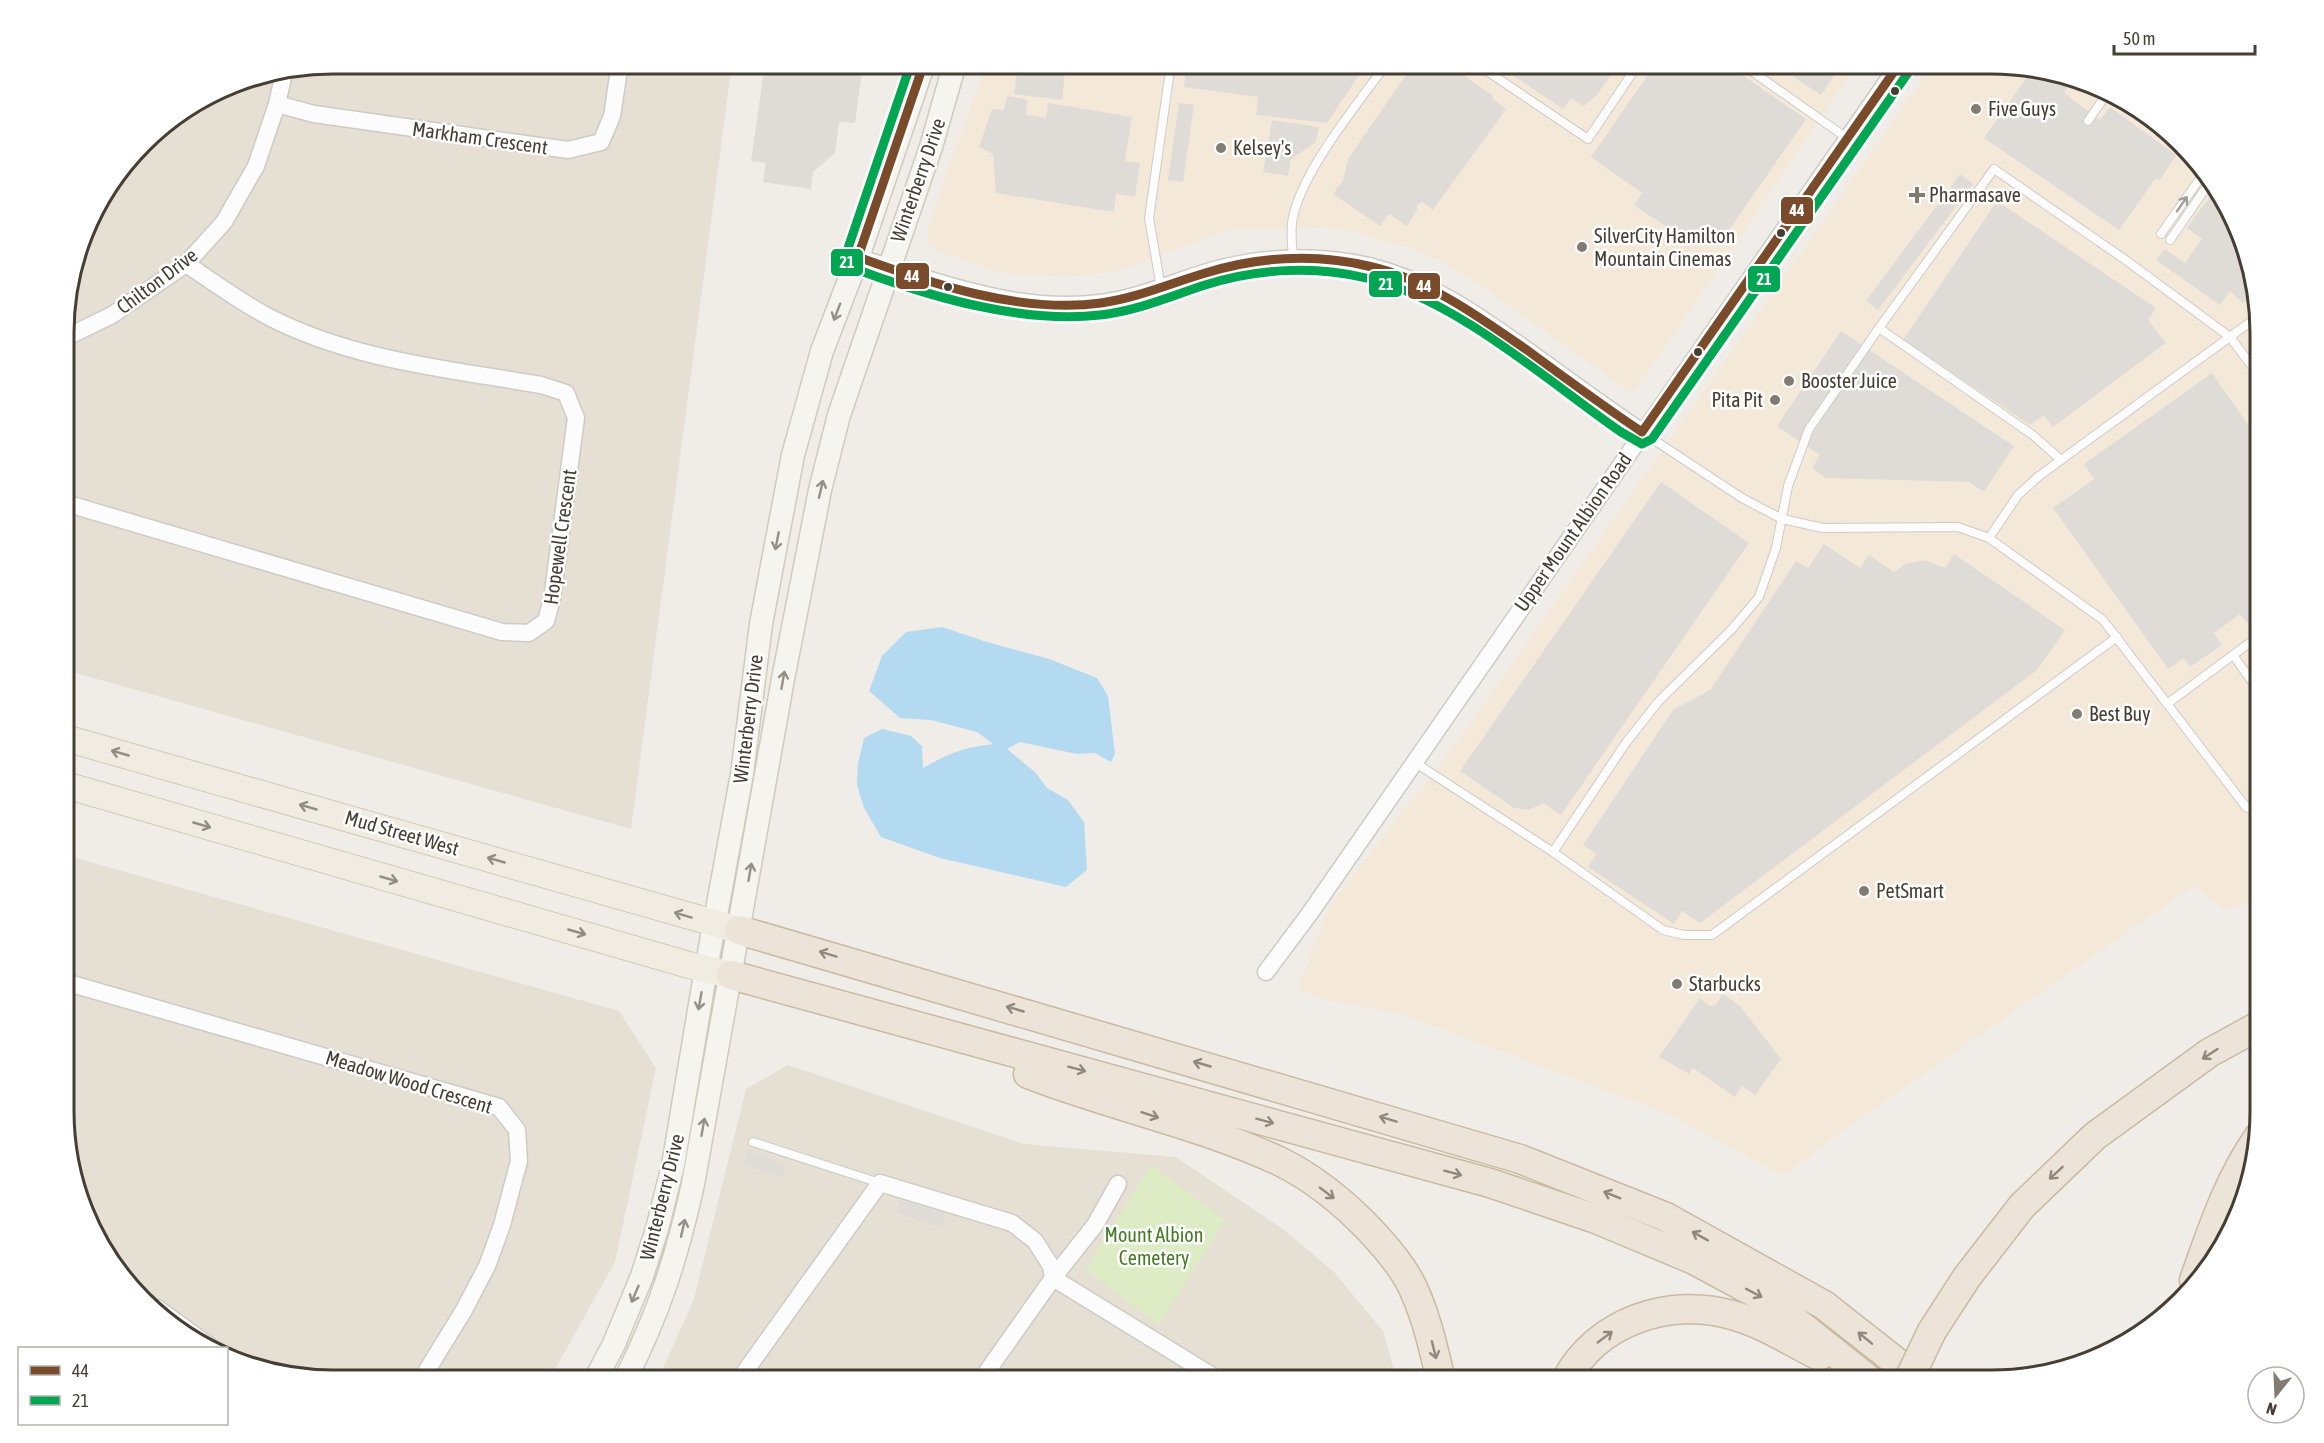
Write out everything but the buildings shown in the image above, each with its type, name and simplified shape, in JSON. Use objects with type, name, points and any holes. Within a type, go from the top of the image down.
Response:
[{"type":"highway","points":[[727,926],[1520,1159],[1666,1217],[1824,1305],[1903,1370]]},
{"type":"highway","points":[[718,972],[1490,1183],[1596,1219],[1694,1260],[1770,1301],[1853,1370]]},
{"type":"highway","points":[[878,1015],[1047,1081],[1225,1140],[1280,1162],[1325,1191],[1355,1215],[1386,1247],[1411,1283],[1430,1335],[1439,1370]]},
{"type":"highway","points":[[1916,1370],[1932,1331],[1967,1277],[2022,1206],[2095,1136],[2209,1053],[2250,1030]]},
{"type":"highway","points":[[2199,1265],[2218,1211],[2247,1153]]},
{"type":"highway","points":[[1574,1370],[1591,1348],[1621,1325],[1651,1313],[1676,1309],[1700,1309],[1732,1314],[1846,1370]]},
{"type":"main road","name":"Mud Street West","points":[[74,741],[727,926]]},
{"type":"main road","points":[[74,788],[718,972]]},
{"type":"street","name":"Markham Crescent","points":[[277,105],[314,114],[568,150],[602,142],[612,116],[618,74]]},
{"type":"street","name":"Winterberry Drive","points":[[727,926],[742,774],[761,624],[793,455],[822,351],[858,257],[920,74]]},
{"type":"street","name":"Winterberry Drive","points":[[600,1370],[614,1344],[642,1276],[657,1229],[718,972],[783,679],[820,490],[839,415],[931,147],[952,74]]},
{"type":"street","name":"Upper Mount Albion Road","points":[[1266,972],[1310,913],[1892,74]]},
{"type":"street","name":"Chilton Drive","points":[[74,334],[112,315],[186,264],[224,222],[256,166],[277,105],[283,78]]},
{"type":"street","points":[[858,257],[888,268],[997,299],[1038,304],[1100,303],[1161,289],[1226,267],[1250,262],[1321,259],[1368,266],[1391,272],[1436,290],[1476,314],[1642,432]]},
{"type":"street","name":"Hopewell Crescent","points":[[74,506],[502,632],[529,633],[546,621],[552,599],[576,418],[567,393],[541,385],[376,357],[267,316],[186,264]]},
{"type":"street","name":"Winterberry Drive","points":[[630,1370],[663,1296],[679,1247],[693,1184],[718,972]]},
{"type":"street","name":"Meadow Wood Crescent","points":[[74,985],[499,1107],[517,1130],[519,1161],[502,1225],[487,1266],[464,1310],[427,1370]]},
{"type":"street","points":[[746,1370],[880,1183],[1012,1222],[1035,1241],[1051,1266],[1053,1278],[1203,1370]]},
{"type":"street","points":[[988,1370],[1053,1278],[1095,1225],[1119,1184]]},
{"type":"lane","points":[[1161,289],[1149,218],[1169,74]]},
{"type":"lane","points":[[1293,259],[1292,220],[1298,200],[1316,164],[1379,74]]},
{"type":"lane","points":[[1492,74],[1588,138],[1632,74]]},
{"type":"lane","points":[[1756,74],[1847,138]]},
{"type":"lane","points":[[2088,121],[2103,99]]},
{"type":"lane","points":[[1553,852],[1625,744],[1658,702],[1732,629],[1760,597],[1776,548],[1788,486],[1809,429],[1994,169],[2127,261],[2230,337],[2250,364]]},
{"type":"lane","points":[[2161,234],[2200,179]]},
{"type":"lane","points":[[2170,240],[2206,188]]},
{"type":"lane","points":[[1989,538],[2018,495],[2038,476],[2250,322]]},
{"type":"lane","points":[[1879,328],[2034,436],[2061,460]]},
{"type":"lane","points":[[1642,432],[1742,498],[1782,519],[1823,528],[1958,527],[1989,538],[2103,620],[2246,807],[2250,809]]},
{"type":"lane","points":[[1414,762],[1553,852],[1663,930],[1684,935],[1712,935],[2117,637]]},
{"type":"lane","points":[[2167,704],[2250,642]]},
{"type":"lane","points":[[2233,655],[2250,679]]},
{"type":"lane","points":[[753,1142],[880,1183]]},
{"type":"shaded area","points":[[316,74],[731,74],[631,829],[74,673],[74,316],[78,282],[87,249],[100,218],[127,175],[149,149],[203,108],[249,87],[282,78]]},
{"type":"shaded area","points":[[763,74],[862,74],[855,123],[839,122],[835,153],[813,172],[811,189],[763,182],[766,163],[751,161]]},
{"type":"shaded area","points":[[982,74],[1851,74],[1645,377],[1631,393],[1484,288],[1442,262],[1413,249],[1360,234],[1325,227],[1225,231],[1119,271],[1070,276],[1006,274],[942,253],[928,245],[928,226]]},
{"type":"shaded area","points":[[1017,74],[1065,74],[1062,100],[1014,94]]},
{"type":"shaded area","points":[[1186,74],[1360,74],[1327,123],[1256,115],[1258,97],[1184,87]]},
{"type":"shaded area","points":[[1406,74],[1462,74],[1492,95],[1494,100],[1506,109],[1433,210],[1422,202],[1417,205],[1417,210],[1407,226],[1389,214],[1380,226],[1333,194],[1343,180],[1348,159]]},
{"type":"shaded area","points":[[1510,74],[1612,74],[1596,96],[1584,106],[1571,98],[1563,109]]},
{"type":"shaded area","points":[[1648,74],[1741,74],[1806,119],[1718,246],[1704,236],[1696,247],[1634,205],[1642,193],[1591,157]]},
{"type":"shaded area","points":[[1790,74],[1835,74],[1821,95]]},
{"type":"shaded area","points":[[1926,74],[2008,74],[2042,78],[2075,87],[2121,108],[2149,127],[2175,149],[2197,175],[2216,203],[2237,249],[2246,282],[2250,316],[2250,903],[2225,910],[2194,886],[1840,1133],[1783,1176],[1668,1114],[1400,1014],[1318,998],[1297,989],[1330,905],[1460,738]]},
{"type":"shaded area","points":[[2028,76],[2065,84],[2068,86],[2064,93],[2100,120],[2110,107],[2176,155],[2160,180],[2155,179],[2119,230],[1984,138]]},
{"type":"shaded area","points":[[1007,96],[1028,100],[1026,115],[1046,118],[1048,103],[1132,117],[1125,161],[1140,163],[1135,197],[1116,194],[1114,212],[996,193],[993,154],[979,147],[992,109],[1004,110]]},
{"type":"shaded area","points":[[1179,103],[1194,105],[1183,182],[1168,180]]},
{"type":"shaded area","points":[[1272,120],[1319,127],[1316,142],[1291,159],[1288,176],[1263,172]]},
{"type":"shaded area","points":[[1960,174],[1973,184],[1878,310],[1866,301]]},
{"type":"shaded area","points":[[2211,195],[2224,218],[2237,249],[2248,299],[2243,303],[2230,291],[2220,305],[2156,260],[2165,249],[2185,263],[2202,239],[2187,228]]},
{"type":"shaded area","points":[[1997,201],[2156,308],[2148,320],[2166,343],[2053,427],[2044,415],[2030,425],[1903,340]]},
{"type":"shaded area","points":[[1841,331],[2014,446],[1984,492],[1969,482],[1826,478],[1812,468],[1820,455],[1777,426]]},
{"type":"shaded area","points":[[2212,373],[2250,428],[2250,621],[2247,623],[2240,614],[2214,633],[2222,645],[2190,667],[2184,658],[2168,669],[2053,508],[2094,479],[2084,464]]},
{"type":"shaded area","points":[[1661,482],[1749,543],[1561,815],[1543,803],[1529,810],[1514,808],[1460,771]]},
{"type":"shaded area","points":[[1824,544],[1860,568],[1869,555],[1894,572],[1905,564],[1925,560],[1945,568],[1954,554],[2065,630],[2037,670],[1700,923],[1682,911],[1674,924],[1588,867],[1596,854],[1583,845],[1673,710],[1710,690],[1796,561],[1808,568]]},
{"type":"shaded area","points":[[74,858],[619,1011],[656,1068],[615,1262],[555,1370],[333,1370],[285,1365],[249,1356],[218,1343],[175,1316],[149,1294],[127,1268],[108,1240],[93,1209],[78,1161],[74,1127]]},
{"type":"shaded area","points":[[1723,994],[1740,1006],[1781,1059],[1755,1095],[1742,1086],[1735,1097],[1693,1068],[1689,1074],[1659,1057],[1700,998],[1710,1006],[1715,1005]]},
{"type":"shaded area","points":[[788,1065],[1024,1144],[1176,1157],[1284,1230],[1334,1272],[1383,1331],[1394,1370],[662,1370],[694,1299],[746,1089]]},
{"type":"shaded area","points":[[748,1151],[786,1164],[782,1177],[743,1164]]},
{"type":"shaded area","points":[[900,1200],[945,1214],[941,1227],[896,1213]]},
{"type":"green space","name":"Mount Albion Cemetery","points":[[1151,1165],[1225,1220],[1159,1325],[1085,1269]]},
{"type":"water","points":[[942,627],[1049,659],[1097,678],[1108,696],[1115,754],[1111,762],[1095,753],[1077,754],[1020,742],[1007,749],[1035,772],[1047,788],[1068,800],[1084,822],[1087,870],[1066,887],[940,858],[881,837],[864,808],[857,785],[858,763],[864,738],[882,729],[911,736],[922,746],[923,768],[957,752],[993,744],[977,732],[931,720],[900,718],[869,691],[882,656],[906,632]]},
{"type":"transit line","name":"21","points":[[907,74],[846,254],[847,262],[853,268],[943,298],[1006,311],[1069,317],[1127,310],[1205,285],[1264,272],[1326,271],[1366,278],[1400,289],[1466,322],[1499,343],[1621,432],[1642,444],[1652,439],[1907,74]]},
{"type":"transit line","name":"44","points":[[920,74],[858,257],[916,277],[978,294],[1040,304],[1071,305],[1127,298],[1222,268],[1263,261],[1305,258],[1368,266],[1411,280],[1471,312],[1642,432]]},
{"type":"transit line","name":"44","points":[[1642,432],[1892,74]]},
{"type":"place","name":"Five Guys","points":[[1976,109]]},
{"type":"place","name":"Kelsey's","points":[[1221,148]]},
{"type":"place","name":"Pharmasave","points":[[1917,195]]},
{"type":"place","name":"SilverCity Hamilton Mountain Cinemas","points":[[1582,247]]},
{"type":"place","name":"Booster Juice","points":[[1789,381]]},
{"type":"place","name":"Pita Pit","points":[[1775,400]]},
{"type":"place","name":"Best Buy","points":[[2077,714]]},
{"type":"place","name":"PetSmart","points":[[1864,891]]},
{"type":"place","name":"Starbucks","points":[[1677,984]]}]
